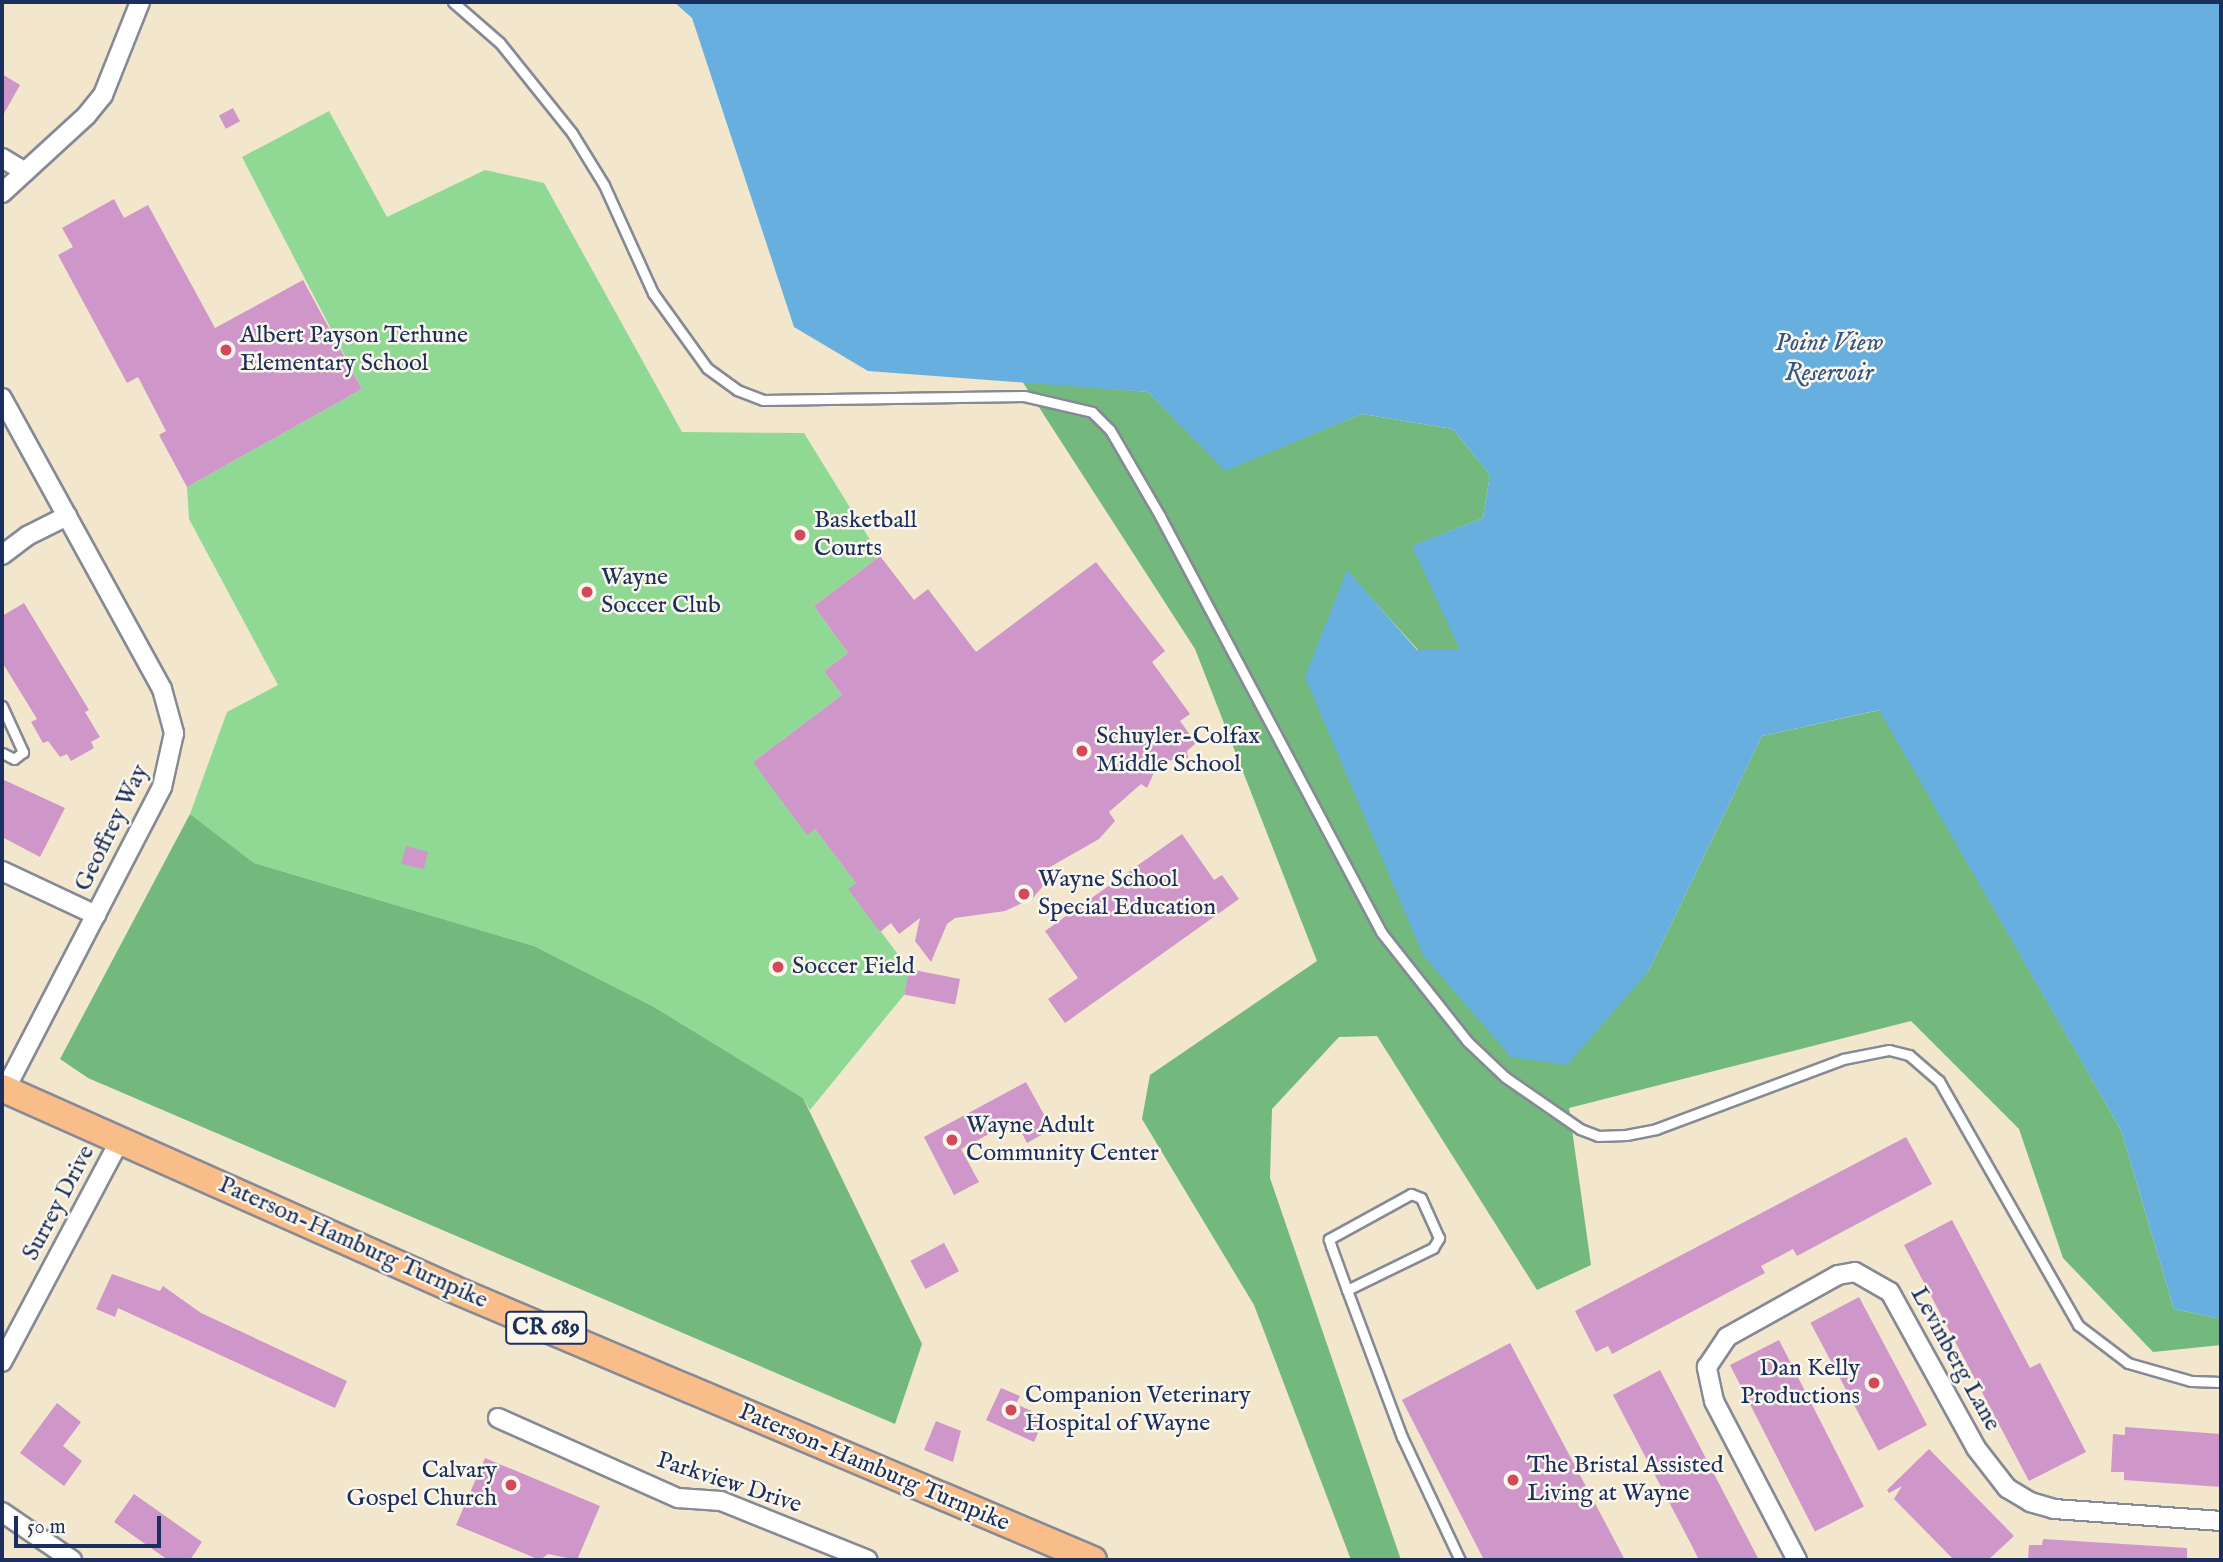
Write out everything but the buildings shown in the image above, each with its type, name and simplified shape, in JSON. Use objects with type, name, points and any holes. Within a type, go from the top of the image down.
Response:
[{"type":"main road","name":"Paterson-Hamburg Turnpike","points":[[3,1089],[478,1299],[1093,1560]]},
{"type":"street","points":[[2,193],[103,95],[140,2]]},
{"type":"street","points":[[2,158],[25,172]]},
{"type":"street","name":"Geoffrey Way","points":[[2,398],[162,689],[174,733],[162,787],[3,1089]]},
{"type":"street","points":[[2,555],[27,536],[67,516]]},
{"type":"street","points":[[2,871],[96,915]]},
{"type":"street","name":"Surrey Drive","points":[[2,1362],[120,1140]]},
{"type":"street","name":"Levinberg Lane","points":[[1797,1560],[1714,1401],[1707,1367],[1727,1337],[1838,1275],[1855,1272],[1891,1292],[1976,1448],[2007,1488],[2030,1502],[2054,1509],[2221,1521]]},
{"type":"street","name":"Parkview Drive","points":[[498,1418],[678,1498],[721,1501],[868,1560]]},
{"type":"street","points":[[2,1512],[72,1560]]},
{"type":"lane","points":[[453,2],[499,43],[572,133],[604,185],[653,293],[707,368],[737,390],[763,400],[1024,396],[1092,412],[1110,430],[1160,516],[1381,932],[1467,1041],[1505,1077],[1580,1129],[1598,1136],[1626,1135],[1656,1129],[1843,1059],[1889,1050],[1909,1055],[1939,1081],[2078,1325],[2128,1363],[2191,1381],[2221,1382]]},
{"type":"lane","points":[[2,706],[23,752],[14,759],[2,752]]},
{"type":"lane","points":[[1347,1290],[1433,1248],[1439,1238],[1421,1198],[1411,1194],[1329,1239],[1347,1290],[1402,1437],[1460,1560]]},
{"type":"green space","points":[[329,111],[387,217],[485,170],[544,183],[682,432],[804,433],[880,556],[814,606],[848,653],[824,671],[842,695],[753,762],[815,829],[856,883],[849,889],[909,969],[904,995],[810,1110],[803,1098],[654,1007],[534,946],[254,863],[190,814],[227,712],[278,685],[189,519],[187,487],[362,389],[242,157]]},
{"type":"green space","points":[[1022,381],[1148,392],[1225,470],[1362,414],[1453,429],[1490,475],[1483,518],[1413,546],[1461,650],[1418,650],[1347,571],[1648,972],[1762,736],[1880,710],[2121,1130],[2174,1309],[2221,1319],[2221,1345],[2153,1352],[2063,1258],[2019,1129],[1911,1021],[1569,1108],[1591,1265],[1537,1290],[1377,1036],[1339,1037],[1272,1109],[1270,1178],[1401,1560],[1351,1560],[1254,1305],[1142,1119],[1150,1075],[1317,961],[1195,649]]},
{"type":"green space","points":[[190,814],[254,863],[534,946],[654,1007],[803,1098],[922,1344],[895,1424],[88,1078],[60,1059]]},
{"type":"water","name":"Point View Reservoir","points":[[674,2],[2221,2],[2221,1319],[2174,1309],[2121,1130],[1879,710],[1762,736],[1648,972],[1567,1065],[1511,1057],[1423,955],[1305,677],[1347,570],[1417,650],[1460,650],[1412,546],[1483,518],[1490,475],[1453,429],[1362,414],[1225,471],[1148,392],[868,371],[794,327],[692,18]]},
{"type":"place","name":"Albert Payson Terhune Elementary School","points":[[226,350]]},
{"type":"place","name":"Basketball Courts","points":[[800,535]]},
{"type":"place","name":"Wayne Soccer Club","points":[[587,592]]},
{"type":"place","name":"Schuyler-Colfax Middle School","points":[[1082,751]]},
{"type":"place","name":"Wayne School Special Education","points":[[1024,894]]},
{"type":"place","name":"Soccer Field","points":[[778,967]]},
{"type":"place","name":"Wayne Adult Community Center","points":[[952,1140]]},
{"type":"place","name":"Dan Kelly Productions","points":[[1874,1383]]},
{"type":"place","name":"Companion Veterinary Hospital of Wayne","points":[[1011,1410]]},
{"type":"place","name":"The Bristal Assisted Living at Wayne","points":[[1513,1480]]},
{"type":"place","name":"Calvary Gospel Church","points":[[511,1485]]}]
